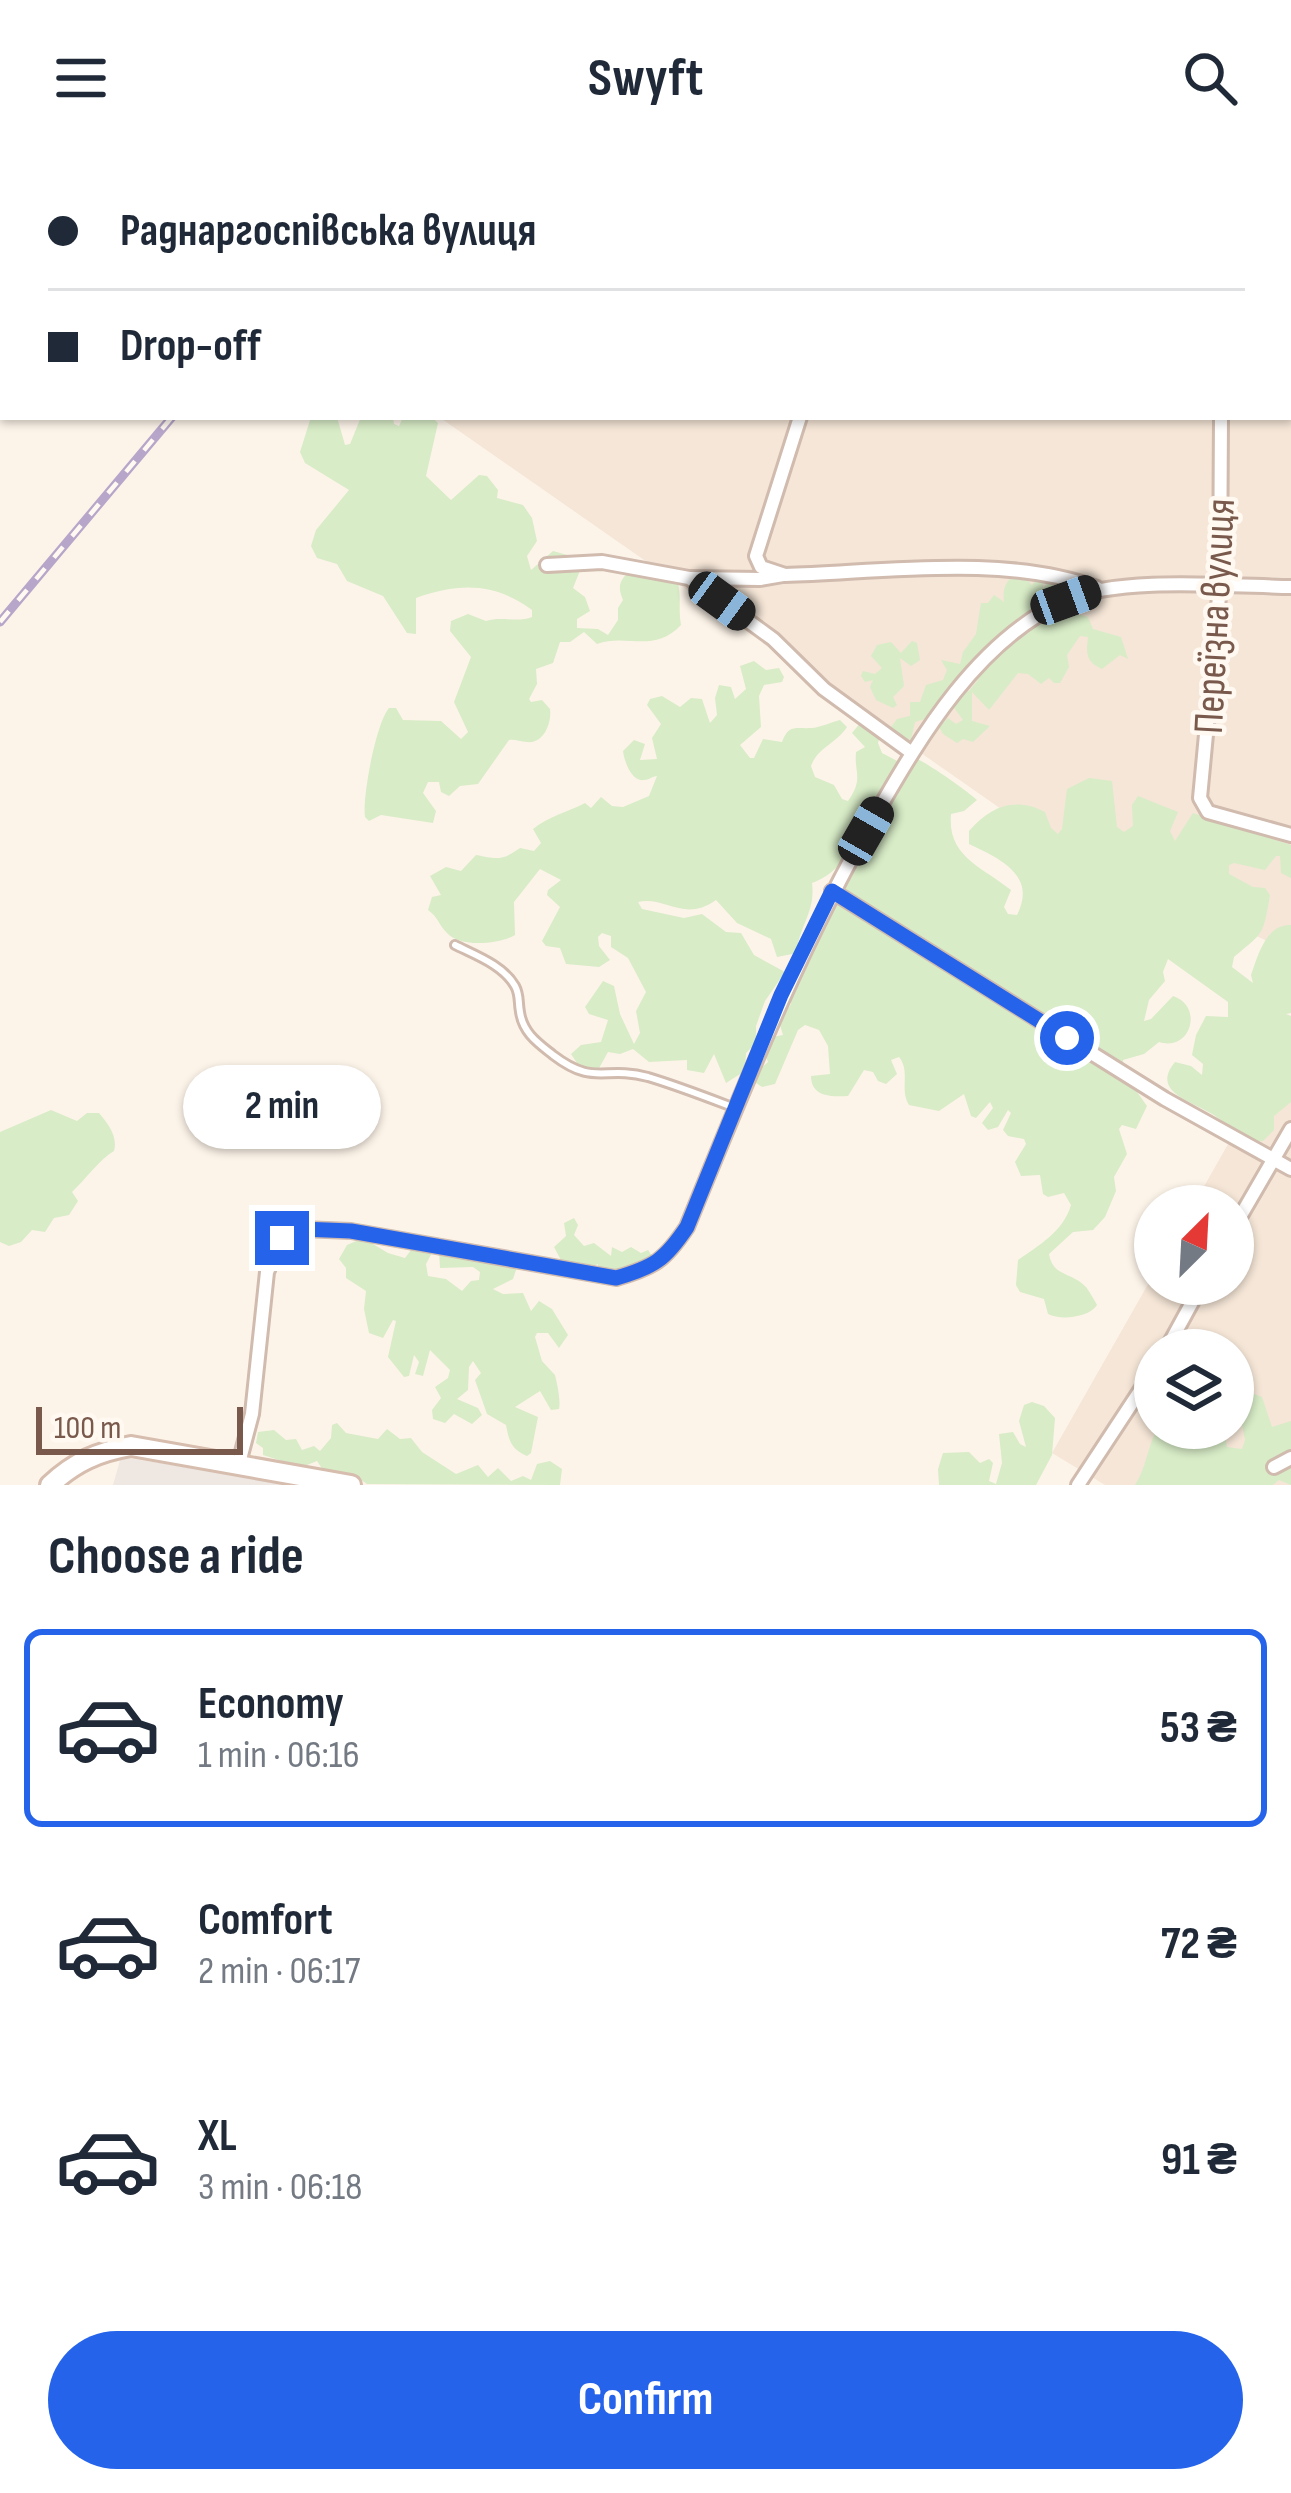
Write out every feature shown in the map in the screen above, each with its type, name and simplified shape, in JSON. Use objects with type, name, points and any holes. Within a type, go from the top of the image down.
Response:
[{"type":"street","points":[[785,575],[761,567],[756,556],[799,420]]},
{"type":"street","name":"Переїзна вулиця","points":[[1222,420],[1220,586],[1200,798],[1208,812],[1291,835]]},
{"type":"street","points":[[547,565],[602,562],[689,578],[760,579],[1017,569],[1060,575],[1098,589]]},
{"type":"street","points":[[689,578],[773,638],[824,689],[912,754]]},
{"type":"street","points":[[238,1462],[252,1414],[268,1272],[282,1238],[302,1229],[351,1231],[616,1278],[667,1257],[687,1227],[781,995],[832,891],[938,713],[1006,642],[1050,609],[1098,589],[1291,587]]},
{"type":"street","points":[[832,891],[1165,1099],[1291,1169]]},
{"type":"street","points":[[1254,1194],[1291,1130]]},
{"type":"street","points":[[1078,1485],[1134,1400]]},
{"type":"street","points":[[50,1485],[74,1463],[131,1446],[238,1462],[275,1477],[351,1485]]},
{"type":"street","points":[[1274,1467],[1291,1458]]},
{"type":"lane","points":[[455,944],[494,964],[513,981],[521,1018],[532,1038],[572,1068],[591,1076],[616,1072],[648,1078],[735,1108]]},
{"type":"shaded area","points":[[443,420],[1291,420],[1291,952],[1040,836]]},
{"type":"shaded area","points":[[1280,1052],[1291,1056],[1291,1485],[1105,1485],[1052,1453],[1136,1305],[1254,1305],[1254,1185],[1205,1185]]},
{"type":"shaded area","points":[[121,1457],[299,1485],[113,1485]]},
{"type":"green space","points":[[310,420],[338,420],[345,445],[350,444],[360,420],[393,420],[399,426],[402,420],[435,420],[426,476],[451,500],[479,475],[487,476],[498,490],[497,498],[523,505],[532,518],[537,541],[527,556],[531,570],[553,551],[578,558],[581,568],[573,588],[585,597],[590,611],[577,619],[577,628],[598,629],[608,635],[623,600],[621,582],[635,567],[677,580],[681,625],[650,641],[597,644],[584,632],[570,642],[560,642],[553,663],[536,669],[537,684],[529,699],[542,700],[550,709],[542,736],[533,742],[509,740],[478,784],[460,786],[449,796],[441,792],[439,782],[428,782],[423,793],[436,811],[433,823],[381,815],[369,821],[365,817],[368,778],[389,708],[396,708],[403,720],[441,721],[461,739],[468,732],[454,702],[471,657],[450,631],[451,621],[468,614],[486,621],[521,619],[532,617],[532,610],[490,590],[447,590],[416,598],[416,634],[407,633],[383,596],[347,581],[337,564],[317,558],[311,546],[316,530],[349,490],[305,463],[300,452]]},
{"type":"green space","points":[[1022,574],[1032,585],[1043,580],[1043,589],[1048,581],[1060,586],[1058,598],[1041,603],[1047,619],[1072,605],[1077,614],[1088,617],[1093,629],[1121,637],[1128,659],[1120,655],[1102,669],[1088,657],[1088,637],[1080,636],[1067,655],[1069,667],[1060,683],[1049,678],[1041,684],[1018,673],[989,710],[972,692],[972,721],[990,726],[973,742],[963,739],[957,743],[939,727],[948,718],[956,724],[963,720],[952,705],[958,693],[969,691],[978,680],[974,677],[959,686],[954,682],[931,717],[915,722],[911,739],[903,742],[891,727],[897,719],[910,716],[910,702],[920,702],[926,685],[943,680],[947,670],[941,660],[960,664],[976,634],[981,603],[988,603],[994,595],[1004,602],[1007,583]]},
{"type":"green space","points":[[912,641],[917,643],[920,660],[911,666],[900,658],[904,686],[893,697],[897,705],[893,708],[876,700],[870,687],[873,680],[865,682],[861,676],[863,671],[875,674],[882,668],[871,656],[877,645],[891,642],[901,653]]},
{"type":"green space","points":[[754,661],[766,670],[779,668],[784,677],[782,682],[764,685],[759,696],[761,727],[740,745],[750,758],[763,739],[782,742],[793,729],[840,720],[847,727],[811,766],[815,777],[834,785],[842,799],[848,801],[856,787],[856,752],[865,747],[852,733],[861,722],[882,729],[878,743],[882,753],[901,763],[874,810],[859,816],[859,834],[846,858],[812,883],[797,953],[777,957],[771,939],[737,923],[716,900],[694,909],[638,902],[642,909],[684,918],[702,914],[726,932],[741,933],[754,955],[785,972],[765,1001],[756,1043],[746,1053],[745,1071],[726,1083],[714,1054],[704,1073],[687,1070],[687,1060],[649,1062],[633,1049],[608,1052],[598,1070],[581,1069],[571,1054],[581,1045],[601,1042],[608,1020],[589,1014],[585,1007],[603,981],[614,986],[634,1044],[640,1033],[636,1011],[646,992],[628,958],[611,947],[611,936],[602,933],[598,937],[610,960],[599,967],[566,964],[560,948],[546,946],[542,941],[560,907],[547,895],[548,890],[561,880],[540,869],[514,902],[515,935],[490,942],[461,941],[447,933],[428,910],[432,897],[441,895],[430,876],[446,867],[461,871],[476,855],[499,858],[520,848],[534,851],[541,843],[533,829],[585,803],[591,808],[601,797],[612,806],[623,807],[649,796],[657,776],[635,778],[623,751],[634,740],[645,744],[640,760],[657,759],[652,738],[661,724],[647,705],[650,699],[662,696],[680,707],[691,698],[702,699],[710,723],[717,715],[719,685],[731,687],[735,699],[746,689],[740,666]]},
{"type":"green space","points":[[915,758],[977,800],[951,814],[951,829],[969,860],[1011,890],[1004,907],[1008,914],[1017,915],[1022,901],[1019,879],[1004,863],[969,844],[969,831],[994,810],[1023,805],[1045,812],[1058,834],[1067,789],[1089,778],[1112,781],[1117,827],[1124,832],[1133,826],[1132,805],[1138,796],[1178,812],[1170,831],[1175,841],[1193,813],[1291,845],[1291,878],[1281,873],[1280,856],[1265,870],[1234,863],[1229,865],[1229,874],[1265,888],[1270,895],[1261,932],[1234,957],[1232,967],[1253,983],[1251,975],[1264,942],[1275,930],[1291,925],[1291,1013],[1286,1014],[1291,1016],[1291,1102],[1274,1116],[1274,1130],[1263,1141],[1255,1141],[1170,1088],[1167,1081],[1175,1062],[1202,1075],[1203,1064],[1192,1055],[1196,1035],[1206,1016],[1228,1017],[1228,1002],[1168,959],[1165,981],[1149,1000],[1144,1021],[1173,996],[1188,1009],[1190,1026],[1179,1040],[1159,1042],[1144,1054],[1123,1060],[1125,1075],[1147,1106],[1136,1129],[1122,1125],[1119,1129],[1127,1154],[1114,1177],[1116,1191],[1105,1217],[1093,1230],[1073,1232],[1049,1254],[1054,1267],[1081,1282],[1097,1304],[1082,1315],[1048,1314],[1044,1299],[1020,1292],[1016,1285],[1018,1260],[1056,1230],[1071,1205],[1064,1193],[1043,1194],[1040,1175],[1021,1176],[1015,1162],[1026,1144],[1003,1130],[1011,1113],[1008,1110],[998,1127],[988,1130],[982,1123],[993,1108],[990,1102],[976,1118],[964,1094],[939,1111],[909,1105],[899,1057],[891,1060],[897,1074],[886,1084],[864,1070],[848,1096],[824,1094],[815,1088],[811,1076],[830,1074],[828,1046],[819,1030],[805,1025],[798,1030],[775,1084],[762,1087],[756,1083],[759,1070],[768,1062],[764,1051],[772,1037],[783,1035],[779,1022],[791,1004],[791,992],[829,907],[844,897],[848,871]]},
{"type":"green space","points":[[51,1110],[77,1121],[87,1113],[99,1113],[113,1135],[114,1151],[72,1192],[78,1201],[69,1215],[54,1218],[45,1232],[32,1230],[9,1246],[0,1242],[0,1132]]},
{"type":"green space","points":[[574,1218],[578,1225],[574,1235],[584,1246],[594,1243],[611,1256],[612,1247],[622,1252],[631,1247],[641,1253],[648,1250],[654,1259],[620,1273],[597,1272],[598,1264],[587,1269],[572,1262],[563,1264],[554,1247],[566,1236],[564,1223]]},
{"type":"green space","points":[[363,1238],[405,1258],[414,1246],[433,1251],[426,1264],[428,1276],[446,1279],[462,1291],[479,1280],[480,1272],[473,1267],[440,1268],[439,1251],[518,1264],[513,1279],[493,1289],[503,1294],[523,1293],[531,1311],[539,1301],[552,1309],[568,1335],[559,1348],[548,1333],[535,1337],[542,1361],[555,1375],[559,1409],[551,1410],[540,1391],[515,1407],[538,1417],[531,1453],[527,1456],[517,1450],[506,1425],[487,1414],[475,1380],[481,1373],[473,1361],[468,1390],[457,1399],[478,1408],[482,1415],[472,1424],[454,1414],[445,1423],[433,1419],[432,1410],[441,1398],[435,1387],[448,1378],[450,1370],[430,1350],[423,1376],[415,1374],[419,1362],[414,1355],[409,1376],[404,1377],[388,1357],[396,1321],[383,1338],[369,1333],[366,1291],[346,1278],[339,1259],[347,1245]]},
{"type":"green space","points":[[1254,1394],[1262,1397],[1272,1427],[1291,1421],[1291,1485],[1279,1480],[1273,1485],[1135,1485],[1150,1449],[1254,1449]]},
{"type":"green space","points":[[1032,1402],[1055,1418],[1052,1455],[1036,1485],[939,1485],[943,1453],[969,1452],[980,1463],[989,1459],[993,1463],[989,1481],[996,1484],[1002,1463],[999,1434],[1013,1432],[1026,1447],[1019,1421],[1024,1405]]},
{"type":"green space","points":[[337,1423],[346,1433],[378,1439],[387,1429],[400,1439],[411,1438],[422,1452],[456,1474],[478,1465],[488,1477],[498,1468],[511,1481],[523,1476],[531,1480],[537,1464],[550,1461],[562,1469],[560,1485],[367,1484],[357,1477],[325,1473],[317,1461],[297,1469],[287,1467],[263,1455],[256,1443],[258,1432],[274,1430],[286,1440],[296,1439],[302,1450],[314,1446],[320,1451]]},
{"type":"railway","points":[[0,622],[169,420]]},
{"type":"route","points":[[282,1238],[302,1229],[351,1231],[616,1278],[667,1257],[687,1227],[781,995],[832,891],[1067,1038]]}]
